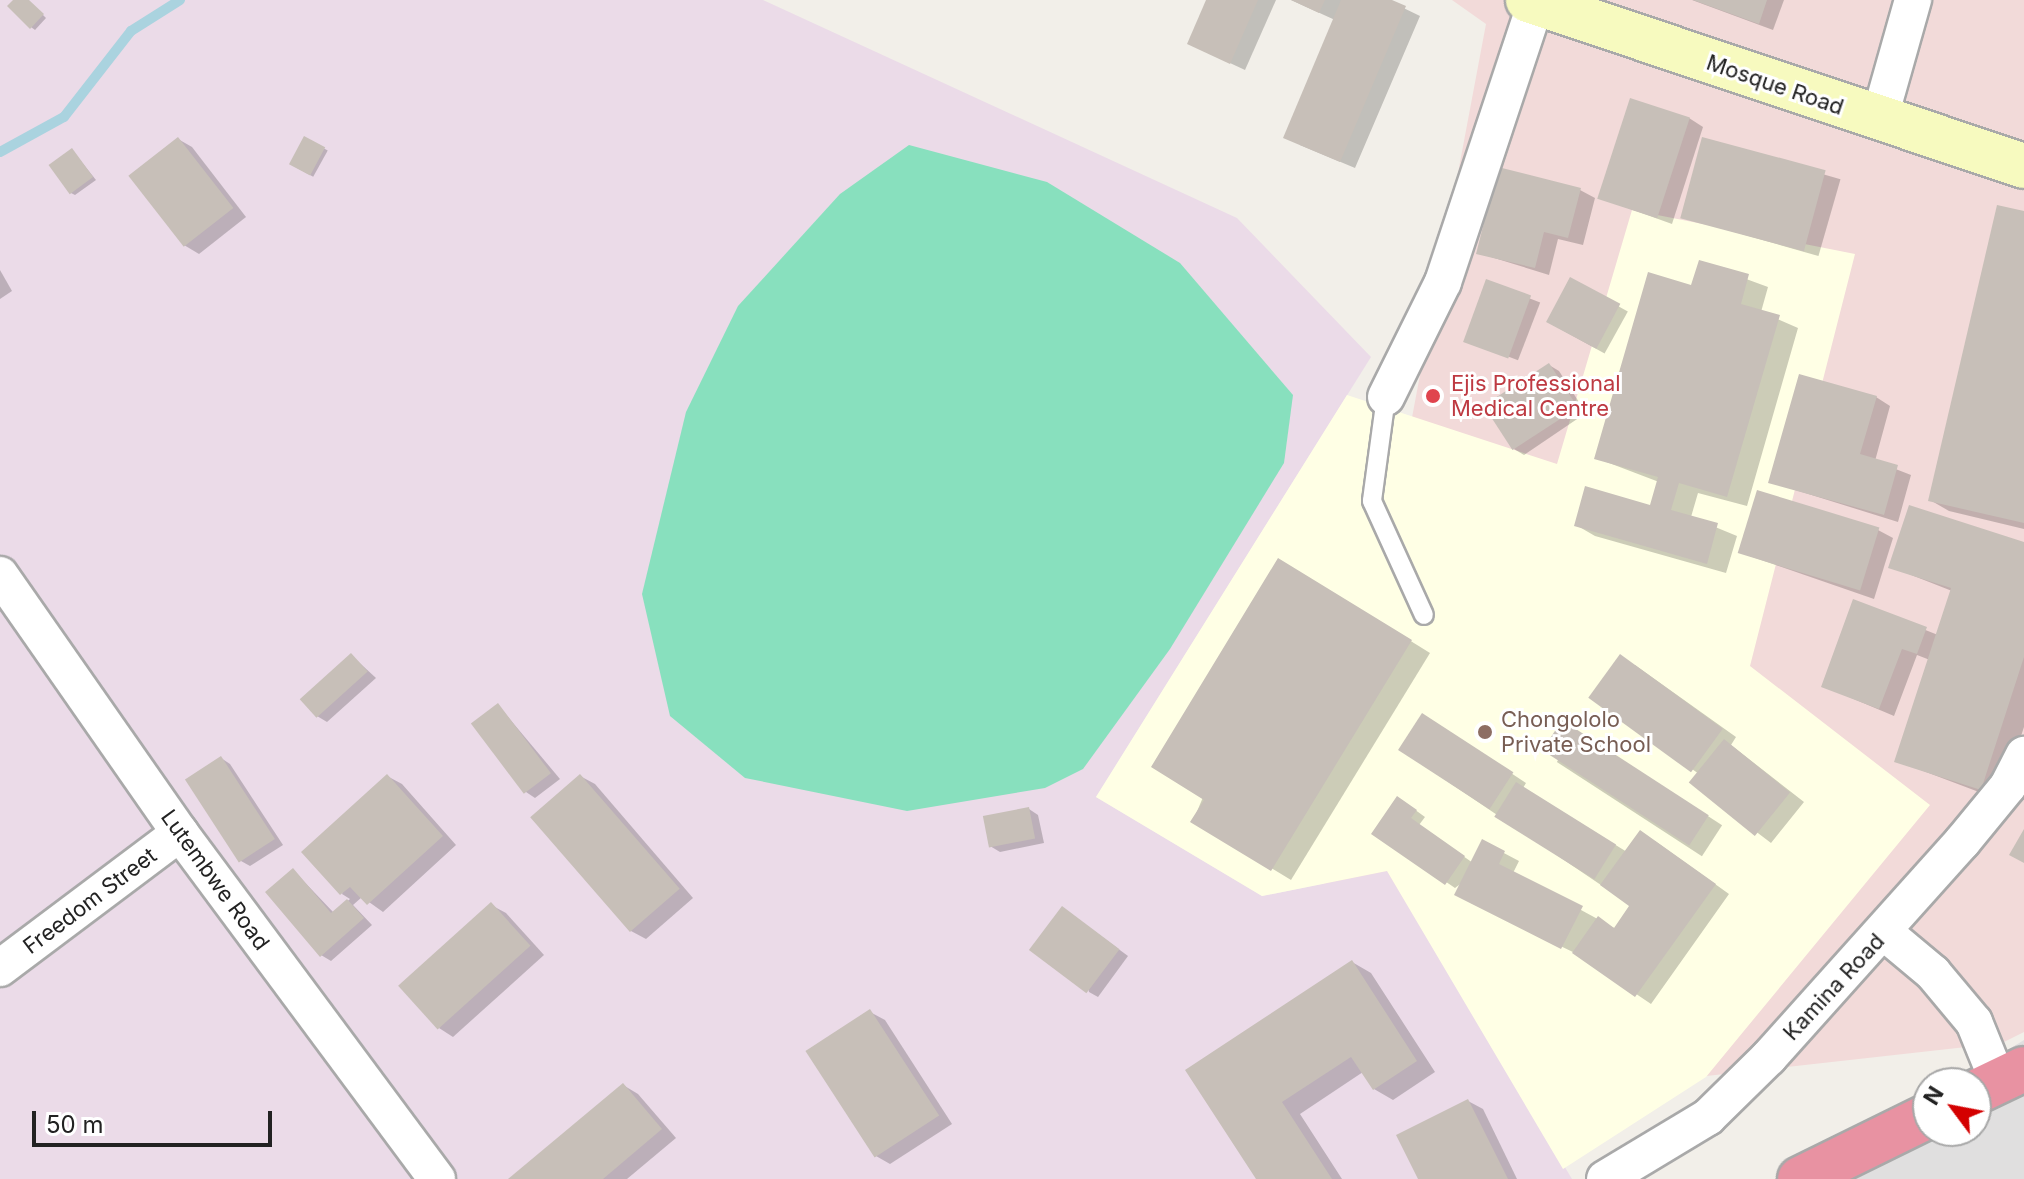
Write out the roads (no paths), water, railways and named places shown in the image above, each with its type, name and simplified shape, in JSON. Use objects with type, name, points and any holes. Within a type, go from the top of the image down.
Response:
[{"type":"highway","points":[[1800,1179],[1912,1124]]},
{"type":"street","points":[[1879,120],[1913,0]]},
{"type":"street","points":[[1386,397],[1443,282],[1534,1]]},
{"type":"street","name":"Mosque Road","points":[[1534,1],[1879,120],[2024,166]]},
{"type":"street","name":"Lutembwe Road","points":[[0,575],[180,833],[437,1179]]},
{"type":"street","name":"Kamina Road","points":[[1605,1179],[1708,1117],[1884,932],[2008,786],[2024,755]]},
{"type":"street","name":"Freedom Street","points":[[0,968],[180,833]]},
{"type":"street","points":[[1884,932],[1933,973],[1974,1022],[1999,1080]]},
{"type":"lane","points":[[1386,397],[1372,501],[1424,615]]},
{"type":"waterway","points":[[0,152],[64,117],[131,31],[180,0]]},
{"type":"place","name":"Ejis Professional Medical Centre","points":[[1433,396]]},
{"type":"place","name":"Chongololo Private School","points":[[1485,732]]}]
